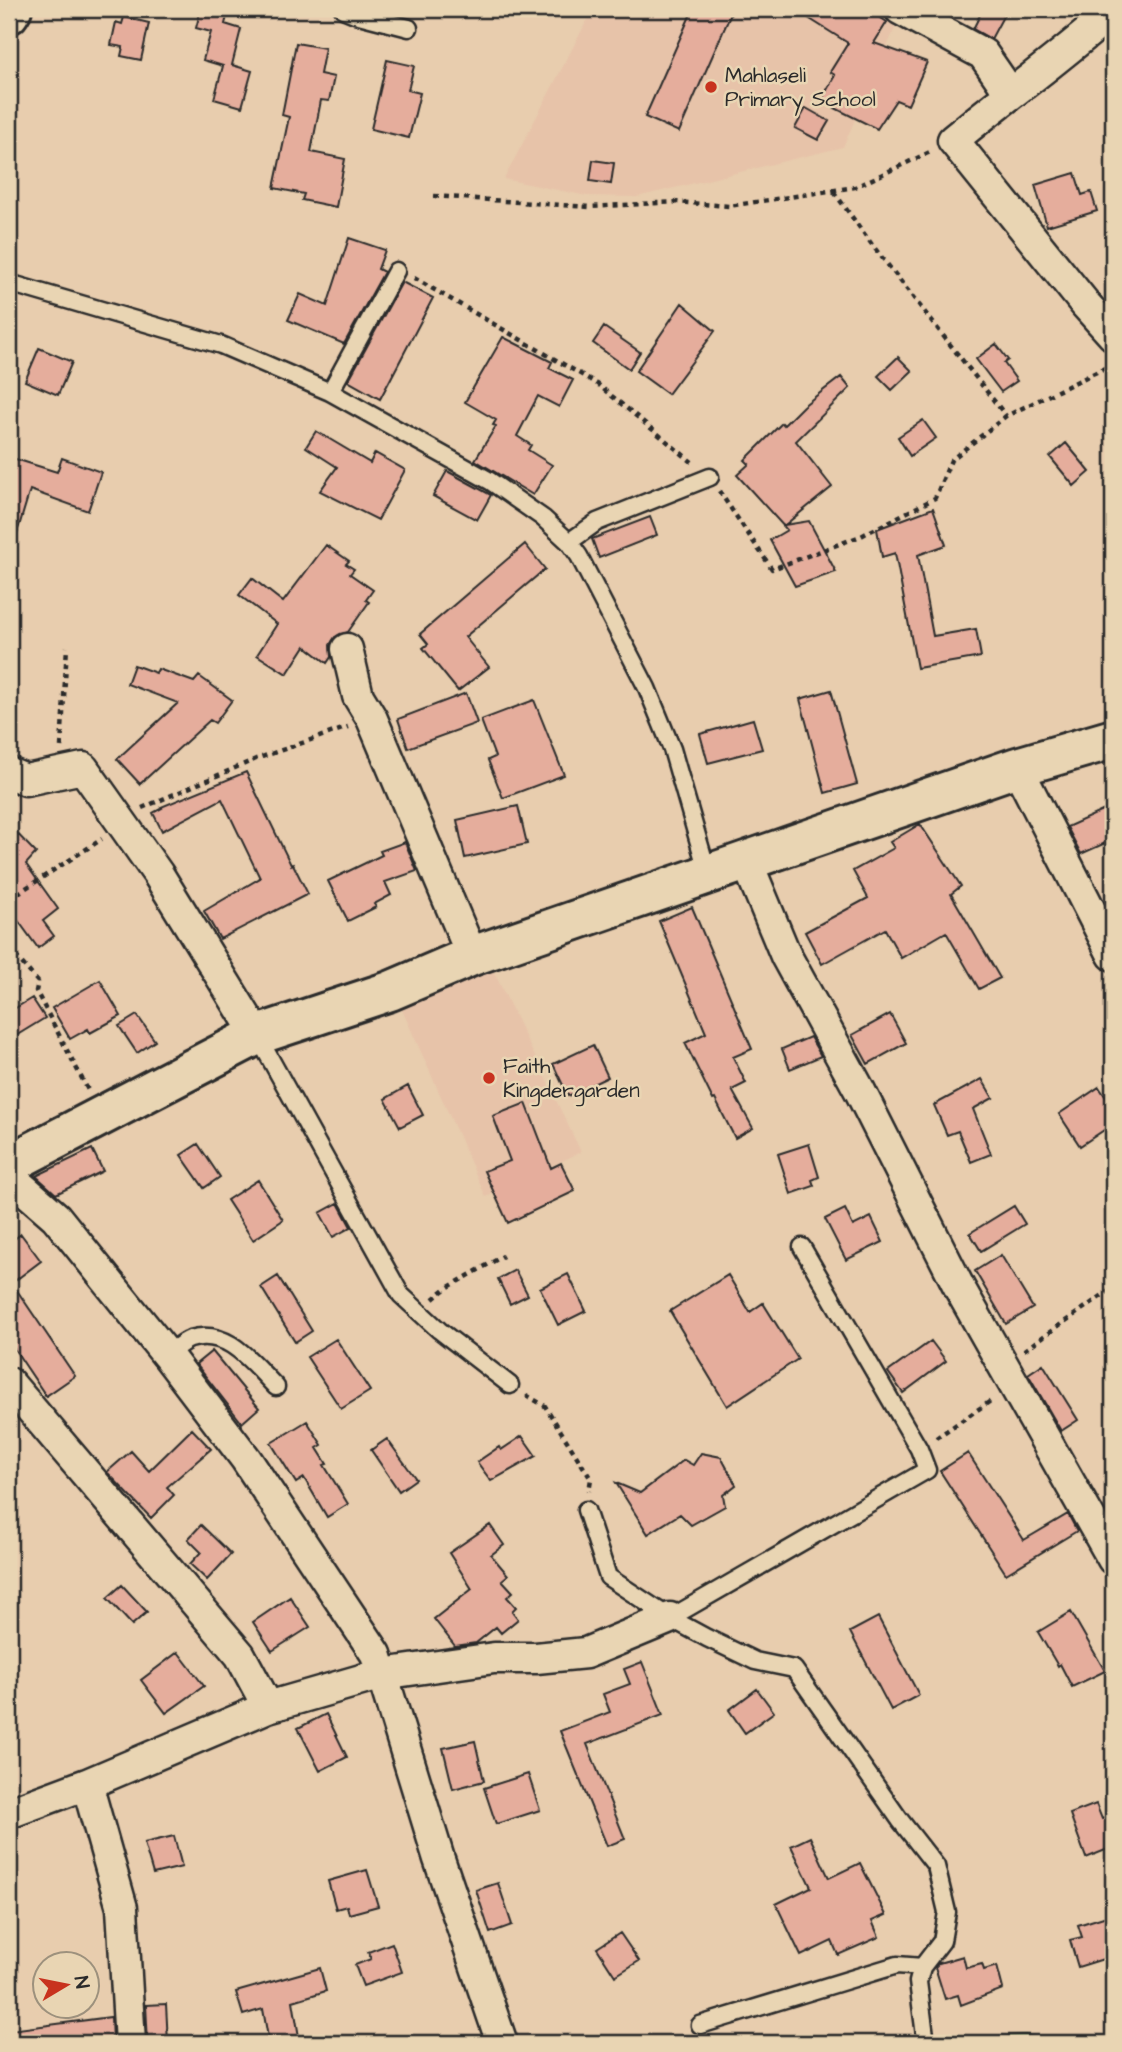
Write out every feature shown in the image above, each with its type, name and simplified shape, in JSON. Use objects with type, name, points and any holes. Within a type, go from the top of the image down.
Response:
[{"type":"main road","points":[[9,13],[12,9]]},
{"type":"main road","points":[[9,1164],[257,1035],[390,991],[472,956],[1017,767],[1113,739]]},
{"type":"street","points":[[900,9],[983,54],[1010,93]]},
{"type":"street","points":[[1113,11],[1081,40],[953,140],[1113,335]]},
{"type":"street","points":[[347,649],[358,696],[372,719],[472,956]]},
{"type":"street","points":[[1017,767],[1113,955]]},
{"type":"street","points":[[9,773],[26,779],[82,768],[158,874],[257,1035]]},
{"type":"street","points":[[747,862],[791,966],[860,1091],[960,1289],[1113,1559]]},
{"type":"street","points":[[9,1176],[55,1217],[167,1355],[246,1459],[376,1654],[439,1858],[502,2043]]},
{"type":"street","points":[[9,1383],[240,1656],[268,1707]]},
{"type":"street","points":[[9,1813],[87,1784],[268,1707],[382,1674],[494,1658],[536,1658],[586,1653],[670,1618]]},
{"type":"street","points":[[87,1784],[122,1908],[130,2043]]},
{"type":"lane","points":[[343,9],[409,28]]},
{"type":"lane","points":[[330,392],[396,271]]},
{"type":"lane","points":[[9,283],[221,345],[330,392],[490,481],[543,518],[569,542],[579,556],[648,688],[672,749],[708,875]]},
{"type":"lane","points":[[569,542],[597,522],[710,477]]},
{"type":"lane","points":[[257,1035],[401,1295],[510,1385]]},
{"type":"lane","points":[[670,1618],[927,1470],[919,1449],[803,1247]]},
{"type":"lane","points":[[167,1355],[188,1340],[211,1336],[234,1345],[276,1387]]},
{"type":"lane","points":[[586,1510],[608,1577],[670,1618],[755,1661],[794,1669],[900,1820],[936,1866],[947,1912],[942,1941],[922,1966],[918,1982],[926,2043]]},
{"type":"lane","points":[[700,2025],[897,1965],[922,1966]]},
{"type":"path","points":[[434,196],[589,207],[676,202],[729,205],[855,187],[953,140]]},
{"type":"path","points":[[834,192],[1006,416]]},
{"type":"path","points":[[396,271],[596,383],[710,477],[772,569],[861,536],[934,498],[951,460],[1006,416],[1113,364]]},
{"type":"path","points":[[67,772],[60,744],[68,647]]},
{"type":"path","points":[[9,899],[121,821],[256,759],[372,719]]},
{"type":"path","points":[[9,948],[38,982],[36,990],[102,1116]]},
{"type":"path","points":[[419,1311],[445,1289],[503,1256]]},
{"type":"path","points":[[919,1449],[1112,1289]]},
{"type":"path","points":[[1112,1289],[1113,1300]]},
{"type":"path","points":[[510,1385],[545,1406],[591,1479],[586,1510]]},
{"type":"shaded area","name":"Mahlaseli Primary School","points":[[593,9],[868,9],[896,26],[843,147],[637,197],[587,196],[504,179]]},
{"type":"shaded area","name":"Faith Kingdergarden","points":[[492,968],[581,1152],[486,1197],[399,1003]]},
{"type":"green space","points":[[1025,2035],[1038,2038],[1041,2043],[958,2043],[991,2038]]},
{"type":"building","points":[[201,9],[229,9],[225,24],[241,29],[232,65],[252,71],[242,107],[214,99],[223,66],[203,60],[211,32],[196,28]]},
{"type":"building","points":[[693,9],[733,9],[679,132],[645,117]]},
{"type":"building","points":[[794,9],[867,9],[887,22],[874,43],[927,62],[908,105],[896,100],[877,129],[821,101],[835,75],[830,72],[848,43]]},
{"type":"building","points":[[983,9],[1007,9],[991,39],[973,29]]},
{"type":"building","points":[[124,17],[149,23],[141,60],[121,56],[123,47],[111,45],[116,22],[122,24]]},
{"type":"building","points":[[296,43],[325,48],[320,74],[334,77],[329,101],[321,100],[311,152],[345,159],[336,207],[302,200],[304,194],[274,188],[289,117],[282,115]]},
{"type":"building","points":[[387,60],[414,66],[408,90],[420,93],[409,138],[371,129]]},
{"type":"building","points":[[806,108],[829,121],[818,140],[795,128]]},
{"type":"building","points":[[593,160],[614,163],[611,184],[590,181]]},
{"type":"building","points":[[1075,173],[1082,195],[1091,192],[1097,211],[1047,226],[1035,185]]},
{"type":"building","points":[[349,238],[385,250],[378,269],[384,272],[344,344],[288,320],[300,294],[327,306]]},
{"type":"building","points":[[402,282],[433,298],[380,399],[348,381]]},
{"type":"building","points":[[682,303],[715,331],[668,394],[636,371]]},
{"type":"building","points":[[604,327],[640,352],[629,369],[593,343]]},
{"type":"building","points":[[503,337],[552,362],[549,368],[573,380],[559,407],[538,396],[517,436],[531,445],[528,450],[552,465],[533,495],[475,460],[496,426],[493,425],[496,420],[465,402]]},
{"type":"building","points":[[996,344],[1008,360],[1004,363],[1017,381],[1001,392],[976,359]]},
{"type":"building","points":[[39,348],[72,362],[58,395],[25,381]]},
{"type":"building","points":[[898,357],[912,371],[892,390],[878,376]]},
{"type":"building","points":[[841,377],[850,388],[796,441],[832,487],[785,525],[809,521],[836,572],[795,586],[770,540],[787,530],[737,475],[749,464],[745,460],[782,423],[784,425],[803,406]]},
{"type":"building","points":[[923,420],[936,438],[910,456],[898,437]]},
{"type":"building","points":[[316,431],[370,463],[375,453],[405,470],[378,520],[320,491],[337,467],[306,447]]},
{"type":"building","points":[[1066,443],[1090,472],[1074,486],[1050,457]]},
{"type":"building","points":[[9,457],[57,472],[62,458],[101,472],[88,511],[30,490],[14,543],[9,542]]},
{"type":"building","points":[[447,471],[491,495],[477,520],[433,496]]},
{"type":"building","points":[[933,508],[946,545],[918,555],[933,636],[976,629],[981,657],[917,668],[895,553],[882,557],[877,529]]},
{"type":"building","points":[[650,517],[657,535],[599,558],[592,539]]},
{"type":"building","points":[[525,544],[545,569],[465,637],[489,667],[458,691],[423,648],[428,644],[420,634]]},
{"type":"building","points":[[326,545],[349,561],[346,564],[354,569],[350,574],[373,590],[366,600],[369,602],[348,632],[335,637],[330,645],[331,657],[327,663],[305,646],[287,674],[257,655],[277,624],[239,595],[252,578],[283,602]]},
{"type":"building","points":[[134,665],[156,673],[158,669],[194,682],[199,676],[232,700],[215,723],[210,720],[140,784],[117,759],[178,703],[127,684]]},
{"type":"building","points":[[831,690],[857,784],[825,793],[800,699]]},
{"type":"building","points":[[466,693],[477,723],[408,748],[398,719]]},
{"type":"building","points":[[534,700],[564,775],[503,798],[488,760],[495,757],[481,720]]},
{"type":"building","points":[[753,719],[762,749],[708,763],[700,734]]},
{"type":"building","points":[[246,772],[308,894],[220,939],[204,911],[260,878],[222,799],[162,831],[153,813],[161,807]]},
{"type":"building","points":[[518,806],[527,844],[465,858],[457,820]]},
{"type":"building","points":[[1113,806],[1113,829],[1106,833],[1110,841],[1081,854],[1067,827]]},
{"type":"building","points":[[920,824],[961,886],[951,894],[1000,978],[979,989],[946,932],[901,958],[885,929],[822,964],[805,932],[868,898],[853,871],[894,848],[890,842]]},
{"type":"building","points":[[9,825],[36,853],[26,864],[58,909],[43,921],[54,936],[38,948],[9,908]]},
{"type":"building","points":[[405,842],[417,871],[385,882],[391,895],[374,904],[376,907],[348,921],[328,881],[382,855],[380,851]]},
{"type":"building","points":[[692,907],[752,1049],[733,1057],[746,1083],[732,1090],[753,1128],[735,1138],[685,1043],[706,1033],[659,921]]},
{"type":"building","points":[[100,980],[121,1016],[90,1033],[88,1029],[70,1039],[52,1008]]},
{"type":"building","points":[[32,998],[45,1018],[9,1040],[9,1012]]},
{"type":"building","points":[[890,1014],[906,1043],[868,1064],[852,1035]]},
{"type":"building","points":[[137,1015],[155,1041],[137,1053],[119,1026]]},
{"type":"building","points":[[810,1037],[821,1056],[790,1069],[782,1049]]},
{"type":"building","points":[[593,1045],[608,1077],[568,1096],[553,1064]]},
{"type":"building","points":[[982,1079],[993,1098],[973,1109],[991,1154],[971,1162],[958,1131],[947,1135],[934,1105]]},
{"type":"building","points":[[408,1086],[423,1115],[400,1127],[385,1099]]},
{"type":"building","points":[[1099,1087],[1113,1108],[1113,1124],[1080,1146],[1059,1114]]},
{"type":"building","points":[[526,1103],[551,1168],[561,1163],[575,1191],[508,1223],[484,1171],[510,1161],[493,1116]]},
{"type":"building","points":[[198,1144],[220,1177],[204,1188],[181,1155]]},
{"type":"building","points":[[809,1144],[819,1177],[812,1180],[814,1186],[791,1194],[778,1154]]},
{"type":"building","points":[[92,1149],[103,1171],[56,1194],[36,1176]]},
{"type":"building","points":[[258,1180],[283,1220],[253,1240],[227,1200]]},
{"type":"building","points":[[338,1203],[351,1227],[333,1237],[320,1213]]},
{"type":"building","points":[[1014,1206],[1025,1224],[981,1251],[970,1233]]},
{"type":"building","points":[[845,1209],[853,1226],[871,1217],[883,1242],[846,1260],[825,1219]]},
{"type":"building","points":[[21,1234],[41,1261],[12,1283],[75,1376],[46,1396],[9,1341],[9,1243]]},
{"type":"building","points":[[1001,1255],[1033,1308],[1006,1324],[975,1271]]},
{"type":"building","points":[[515,1270],[528,1295],[510,1304],[498,1279]]},
{"type":"building","points":[[568,1274],[586,1311],[558,1325],[540,1288]]},
{"type":"building","points":[[728,1275],[750,1312],[763,1303],[798,1359],[727,1406],[670,1311]]},
{"type":"building","points":[[278,1276],[312,1331],[295,1342],[261,1287]]},
{"type":"building","points":[[336,1339],[370,1391],[341,1409],[307,1357]]},
{"type":"building","points":[[931,1341],[946,1361],[903,1393],[888,1372]]},
{"type":"building","points":[[212,1351],[259,1408],[242,1423],[196,1364]]},
{"type":"building","points":[[1043,1364],[1078,1420],[1061,1431],[1028,1374]]},
{"type":"building","points":[[307,1421],[322,1445],[317,1448],[327,1464],[324,1465],[348,1504],[327,1517],[304,1478],[296,1483],[271,1443]]},
{"type":"building","points":[[192,1429],[211,1449],[167,1487],[174,1495],[151,1518],[107,1472],[131,1451],[149,1471]]},
{"type":"building","points":[[522,1436],[536,1456],[491,1481],[477,1462]]},
{"type":"building","points":[[387,1439],[416,1479],[399,1491],[371,1450]]},
{"type":"building","points":[[701,1453],[721,1457],[736,1485],[723,1495],[725,1506],[691,1525],[680,1514],[648,1534],[616,1483],[640,1493],[684,1460],[693,1465]]},
{"type":"building","points":[[968,1453],[1024,1540],[1068,1514],[1077,1531],[1006,1574],[940,1471]]},
{"type":"building","points":[[201,1525],[231,1554],[207,1580],[190,1564],[201,1552],[188,1539]]},
{"type":"building","points":[[490,1525],[504,1545],[491,1555],[508,1575],[502,1580],[513,1592],[507,1597],[516,1607],[512,1611],[518,1619],[501,1633],[496,1627],[476,1643],[455,1646],[434,1619],[472,1589],[449,1553]]},
{"type":"building","points":[[122,1585],[147,1612],[132,1625],[107,1598]]},
{"type":"building","points":[[290,1597],[310,1627],[272,1651],[253,1622]]},
{"type":"building","points":[[1071,1612],[1105,1671],[1072,1687],[1038,1632]]},
{"type":"building","points":[[878,1617],[919,1695],[891,1710],[850,1632]]},
{"type":"building","points":[[178,1652],[204,1686],[166,1713],[141,1680]]},
{"type":"building","points":[[642,1662],[663,1715],[587,1744],[625,1839],[607,1846],[560,1731],[610,1712],[603,1694],[630,1684],[624,1669]]},
{"type":"building","points":[[757,1689],[774,1712],[745,1733],[729,1710]]},
{"type":"building","points":[[326,1714],[347,1757],[320,1771],[298,1728]]},
{"type":"building","points":[[475,1741],[484,1781],[453,1789],[443,1748]]},
{"type":"building","points":[[528,1774],[540,1810],[496,1824],[484,1788]]},
{"type":"building","points":[[1096,1804],[1102,1819],[1108,1817],[1113,1833],[1113,1847],[1086,1858],[1070,1814]]},
{"type":"building","points":[[174,1836],[182,1867],[153,1874],[144,1843]]},
{"type":"building","points":[[810,1837],[829,1878],[860,1863],[886,1915],[872,1921],[879,1937],[838,1955],[832,1941],[801,1956],[776,1904],[811,1887],[791,1846]]},
{"type":"building","points":[[367,1870],[378,1906],[349,1914],[347,1906],[336,1909],[328,1881]]},
{"type":"building","points":[[498,1883],[512,1925],[490,1933],[476,1890]]},
{"type":"building","points":[[1113,1914],[1113,1956],[1078,1967],[1070,1940],[1082,1937],[1078,1925]]},
{"type":"building","points":[[620,1933],[639,1961],[615,1976],[597,1948]]},
{"type":"building","points":[[392,1943],[402,1972],[363,1986],[355,1965],[371,1959],[368,1952]]},
{"type":"building","points":[[963,1956],[966,1968],[982,1964],[984,1970],[997,1966],[1003,1989],[961,2005],[958,1995],[945,1999],[935,1967],[939,1963]]},
{"type":"building","points":[[320,1968],[326,1991],[293,2001],[300,2043],[269,2043],[263,2009],[243,2015],[236,1992]]},
{"type":"building","points":[[166,2004],[168,2043],[148,2043],[146,2005]]},
{"type":"building","points":[[111,2017],[112,2042],[11,2043],[10,2030],[80,2021],[102,2021],[102,2018]]},
{"type":"place","name":"Mahlaseli Primary School","points":[[711,87]]},
{"type":"place","name":"Faith Kingdergarden","points":[[489,1078]]}]
